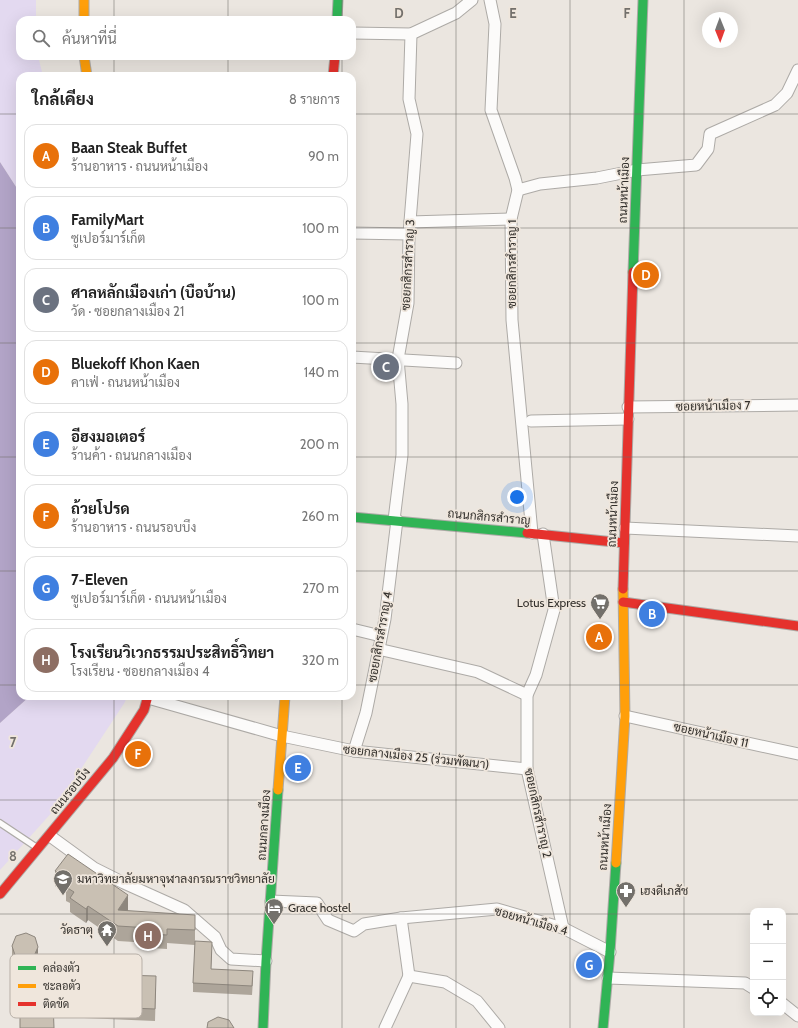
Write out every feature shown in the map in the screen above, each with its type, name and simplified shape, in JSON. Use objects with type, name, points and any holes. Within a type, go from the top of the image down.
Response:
[{"type":"street","points":[[84,0],[84,16]]},
{"type":"street","points":[[337,16],[338,0]]},
{"type":"street","points":[[356,33],[411,34],[456,13],[472,0]]},
{"type":"street","name":"ซอยกสิกรสำราญ 1","points":[[490,0],[495,24],[491,110],[518,190],[511,219],[512,320],[538,534]]},
{"type":"street","name":"ถนนหน้าเมือง","points":[[603,1028],[610,952],[625,716],[622,602],[643,0]]},
{"type":"street","name":"ซอยกสิกรสำราญ 3","points":[[396,520],[402,455],[402,404],[398,359],[408,303],[409,234],[417,134],[409,99],[411,34]]},
{"type":"street","points":[[85,60],[86,72]]},
{"type":"street","points":[[333,72],[335,60]]},
{"type":"street","points":[[518,190],[540,184],[597,178],[637,170],[696,165],[708,149],[710,134],[775,105],[787,93],[798,70]]},
{"type":"street","points":[[410,222],[511,219]]},
{"type":"street","points":[[356,233],[409,234]]},
{"type":"street","points":[[356,357],[456,363]]},
{"type":"street","name":"ซอยหน้าเมือง 7","points":[[628,407],[798,405]]},
{"type":"street","points":[[531,421],[628,419]]},
{"type":"street","name":"ถนนกสิกรสำราญ","points":[[356,517],[624,543]]},
{"type":"street","name":"ซอยกสิกรสำราญ 4","points":[[354,751],[366,714],[378,649],[382,636],[396,520]]},
{"type":"street","points":[[625,528],[798,536]]},
{"type":"street","name":"ซอยกสิกรสำราญ 2","points":[[538,534],[554,610],[536,675],[527,695],[527,769],[563,928]]},
{"type":"street","points":[[622,602],[798,626]]},
{"type":"street","points":[[356,630],[382,636]]},
{"type":"street","points":[[378,649],[478,672],[527,695]]},
{"type":"street","name":"ถนนรอบบึง","points":[[0,894],[50,836],[113,758],[144,710],[147,700]]},
{"type":"street","name":"ซอยกลางเมือง 25 (ร่วมพัฒนา)","points":[[158,700],[282,736],[354,751],[527,769]]},
{"type":"street","name":"ถนนกลางเมือง","points":[[263,1028],[266,961],[285,700]]},
{"type":"street","name":"ซอยหน้าเมือง 11","points":[[625,716],[798,754]]},
{"type":"street","points":[[50,836],[94,868],[184,910],[215,937],[221,950],[231,958],[266,961]]},
{"type":"street","name":"ซอยหน้าเมือง 4","points":[[271,902],[317,903],[328,920],[354,931],[364,924],[401,918],[496,909],[563,928],[610,952]]},
{"type":"street","points":[[385,1028],[409,976],[401,918]]},
{"type":"street","points":[[409,976],[445,982],[477,1001],[499,1028]]},
{"type":"street","points":[[608,978],[745,983],[750,986]]},
{"type":"street","points":[[786,1006],[798,1016]]},
{"type":"lane","points":[[0,823],[38,849]]},
{"type":"shaded area","points":[[0,0],[36,0],[36,16],[16,16],[16,60],[39,60],[42,72],[16,72],[16,187],[0,162]]},
{"type":"shaded area","points":[[0,162],[16,187],[16,700],[26,700],[0,723]]},
{"type":"shaded area","points":[[26,700],[126,700],[54,810],[0,870],[0,723]]},
{"type":"building","points":[[68,854],[128,895],[118,910],[195,915],[195,930],[167,929],[167,935],[150,934],[150,928],[118,926],[88,906],[86,909],[70,898],[74,892],[66,887],[70,881],[55,871]]},
{"type":"building","points":[[26,933],[35,937],[38,947],[35,954],[15,954],[12,946],[16,936]]},
{"type":"building","points":[[195,941],[212,942],[211,969],[253,971],[252,986],[193,983]]},
{"type":"building","points":[[142,976],[156,976],[155,1009],[142,1008]]},
{"type":"building","points":[[218,1017],[229,1020],[234,1028],[207,1028],[208,1022]]},
{"type":"building","points":[[20,1018],[54,1018],[54,1028],[20,1028]]},
{"type":"traffic: fast","points":[[337,16],[338,0]]},
{"type":"traffic: fast","points":[[633,272],[643,0]]},
{"type":"traffic: fast","points":[[356,517],[527,533]]},
{"type":"traffic: fast","points":[[263,1028],[266,961],[278,790]]},
{"type":"traffic: fast","points":[[603,1028],[616,863]]},
{"type":"traffic: slow","points":[[84,0],[84,16]]},
{"type":"traffic: slow","points":[[85,60],[86,72]]},
{"type":"traffic: slow","points":[[616,863],[625,716],[623,589]]},
{"type":"traffic: slow","points":[[278,790],[285,700]]},
{"type":"traffic: jam","points":[[333,72],[335,60]]},
{"type":"traffic: jam","points":[[623,589],[633,272]]},
{"type":"traffic: jam","points":[[527,533],[624,543]]},
{"type":"traffic: jam","points":[[623,602],[798,626]]},
{"type":"traffic: jam","points":[[0,894],[113,758],[144,710],[147,700]]},
{"type":"place","name":"Bluekoff Khon Kaen","points":[[646,275]]},
{"type":"place","name":"ศาลหลักเมืองเก่า (บือบ้าน)","points":[[386,367]]},
{"type":"place","name":"FamilyMart","points":[[652,614]]},
{"type":"place","name":"Lotus Express","points":[[600,620]]},
{"type":"place","name":"Baan Steak Buffet","points":[[599,637]]},
{"type":"place","name":"ถ้วยโปรด","points":[[138,754]]},
{"type":"place","name":"อีฮงมอเตอร์","points":[[298,768]]},
{"type":"place","name":"มหาวิทยาลัยมหาจุฬาลงกรณราชวิทยาลัย","points":[[63,896]]},
{"type":"place","name":"เฮงดีเภสัช","points":[[626,908]]},
{"type":"place","name":"Grace hostel","points":[[274,925]]},
{"type":"place","name":"โรงเรียนวิเวกธรรมประสิทธิ์วิทยา","points":[[148,936]]},
{"type":"place","name":"วัดธาตุ","points":[[107,947]]},
{"type":"place","name":"7-Eleven","points":[[589,965]]}]
